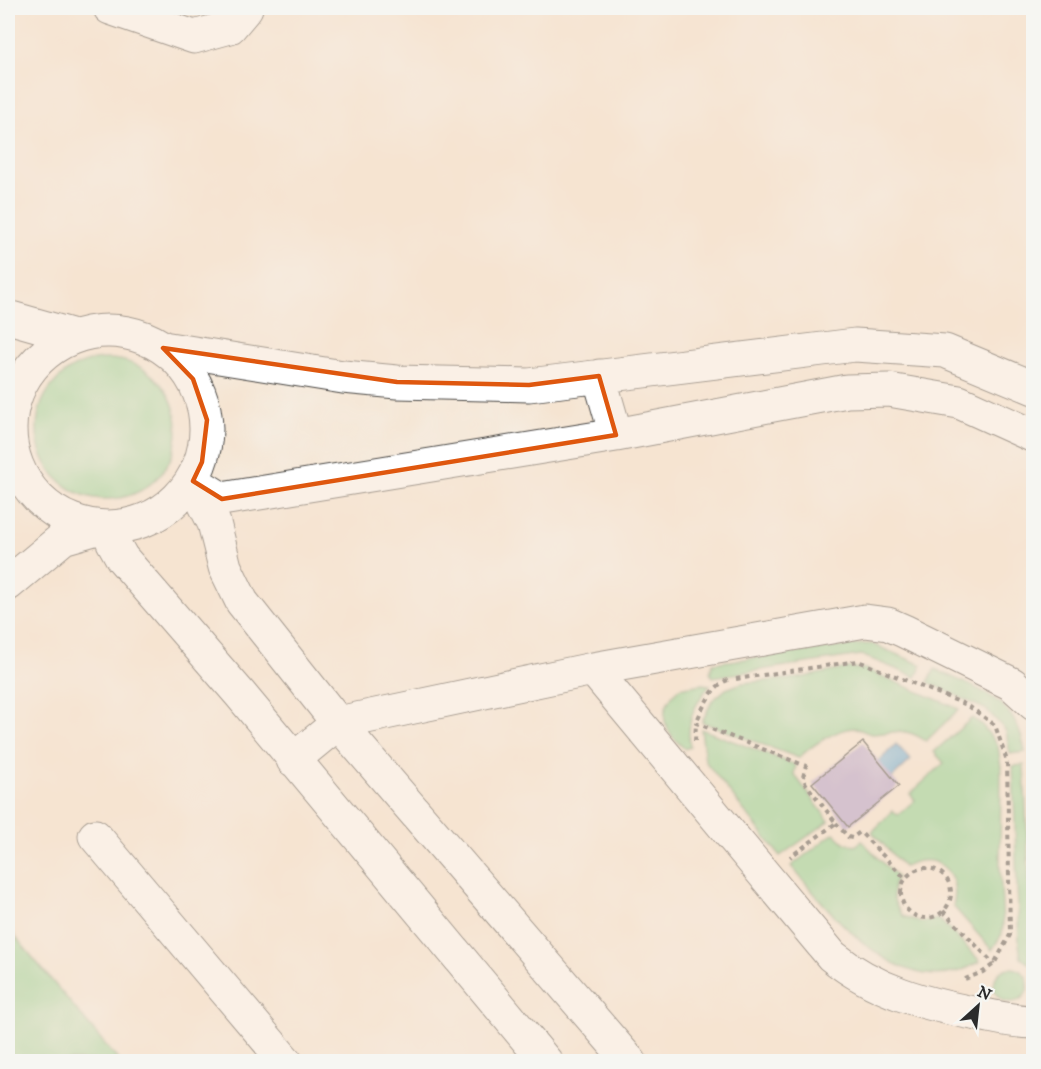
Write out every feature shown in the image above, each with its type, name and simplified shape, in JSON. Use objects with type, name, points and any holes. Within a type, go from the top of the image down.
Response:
[{"type":"street","points":[[110,8],[194,37],[230,27],[245,9]]},
{"type":"street","points":[[8,317],[75,336]]},
{"type":"street","points":[[8,584],[63,538],[105,527],[143,522],[163,512],[193,481],[202,462],[207,420],[202,399],[193,379],[180,362],[164,348],[144,338],[122,332],[98,332],[75,336],[54,347],[36,362],[22,381],[13,402],[10,426],[11,458],[29,488],[43,503],[81,524],[105,527]]},
{"type":"street","points":[[164,348],[343,377],[396,382],[529,385],[855,345],[945,351],[1034,388]]},
{"type":"street","points":[[599,376],[616,435]]},
{"type":"street","points":[[193,481],[222,499],[616,435],[847,391],[889,390],[959,402],[1034,436]]},
{"type":"street","points":[[193,481],[214,523],[225,567],[242,602],[338,723],[630,1062]]},
{"type":"street","points":[[105,527],[122,558],[240,694],[546,1062]]},
{"type":"street","points":[[293,760],[338,723],[593,669],[865,621],[888,624],[1012,684],[1034,704]]},
{"type":"street","points":[[593,669],[832,956],[853,973],[889,991],[930,1005],[1034,1022]]},
{"type":"street","points":[[96,836],[286,1062]]},
{"type":"path","points":[[715,680],[724,681],[858,661],[967,705],[995,725],[1006,761],[1012,920],[1008,941],[994,964],[983,972],[962,980]]},
{"type":"path","points":[[695,744],[696,723],[710,696],[724,681]]},
{"type":"path","points":[[696,723],[806,766],[803,777],[806,784],[848,837],[852,838],[860,831],[905,878]]},
{"type":"path","points":[[765,876],[836,823]]},
{"type":"path","points":[[923,867],[938,870],[949,882],[951,898],[943,911],[927,918],[910,913],[901,898],[900,890],[905,878],[915,869],[923,867]]},
{"type":"path","points":[[943,911],[994,964]]},
{"type":"highlighted area","points":[[163,348],[397,382],[529,385],[599,376],[616,435],[331,480],[222,499],[193,481],[202,462],[207,420],[193,379]]},
{"type":"green space","points":[[107,359],[134,364],[157,379],[172,402],[177,429],[172,456],[157,479],[134,494],[107,499],[80,494],[57,479],[42,456],[37,429],[42,402],[57,379],[80,364]]},
{"type":"green space","points":[[872,644],[922,665],[916,677],[861,655],[713,677],[710,673],[713,663]]},
{"type":"green space","points":[[848,668],[865,669],[959,709],[926,741],[912,733],[873,734],[855,728],[825,738],[799,758],[702,722],[712,701],[726,689],[742,683],[799,678]]},
{"type":"green space","points":[[935,669],[981,690],[1004,707],[1020,734],[1025,752],[1010,754],[1006,731],[987,710],[928,682]]},
{"type":"green space","points":[[710,685],[692,714],[689,729],[690,747],[685,749],[671,735],[667,727],[665,712],[667,704],[679,688]]},
{"type":"green space","points":[[972,718],[982,725],[998,746],[1001,767],[1000,865],[1003,924],[1002,934],[992,950],[953,906],[954,883],[944,867],[926,860],[904,867],[872,832],[893,811],[898,815],[915,800],[910,794],[944,763],[934,752]]},
{"type":"green space","points":[[701,729],[796,765],[794,774],[829,821],[780,856],[705,761]]},
{"type":"green space","points":[[1024,765],[1033,966],[1021,958],[1019,944],[1013,766]]},
{"type":"green space","points":[[834,833],[845,843],[855,846],[862,841],[897,877],[893,887],[893,897],[903,916],[921,922],[939,919],[980,961],[952,973],[925,974],[899,966],[874,951],[850,931],[791,866]]},
{"type":"green space","points":[[8,928],[119,1061],[8,1061]]},
{"type":"green space","points":[[1011,968],[1023,973],[1028,985],[1023,997],[1011,1002],[999,997],[994,985],[999,973]]},
{"type":"water","points":[[896,744],[911,760],[887,783],[872,768]]},
{"type":"building","points":[[863,742],[899,786],[848,827],[812,783]]}]
